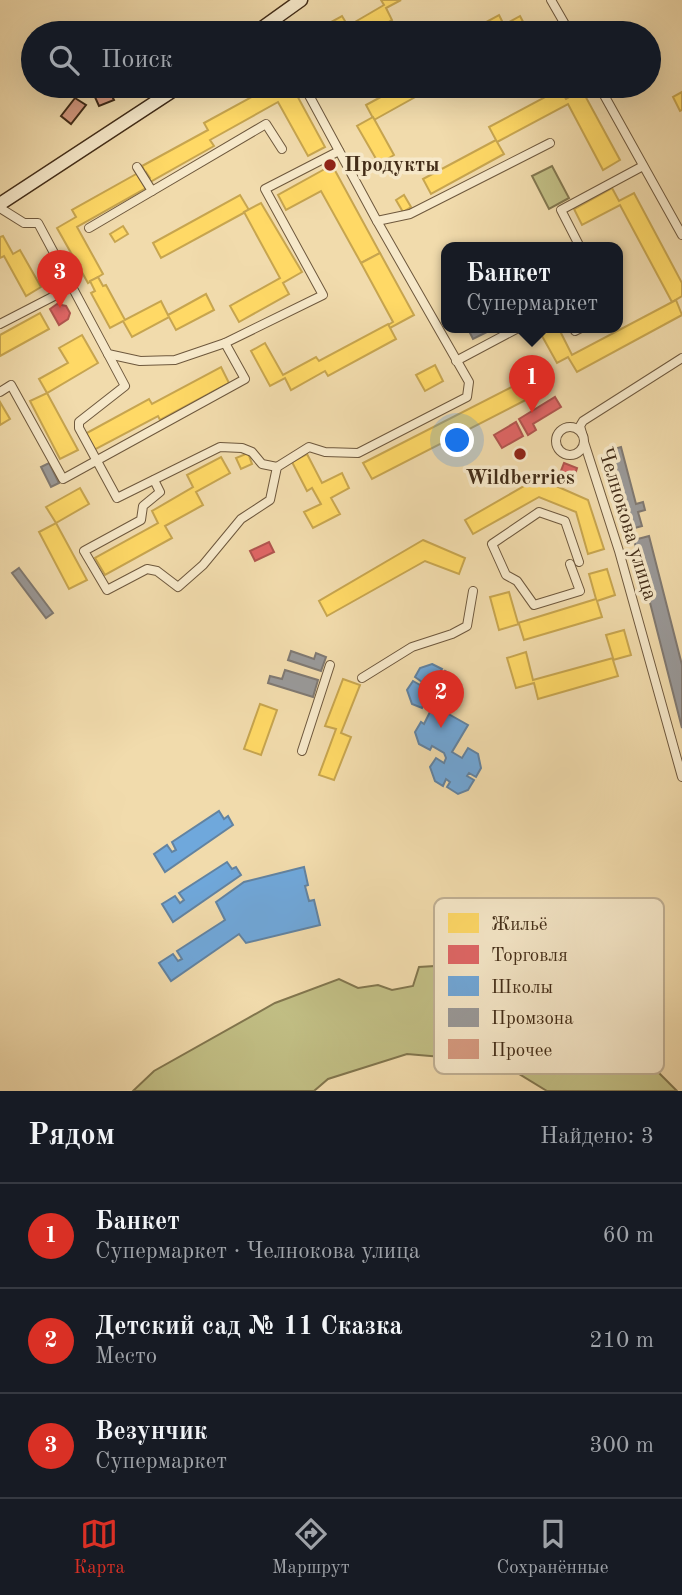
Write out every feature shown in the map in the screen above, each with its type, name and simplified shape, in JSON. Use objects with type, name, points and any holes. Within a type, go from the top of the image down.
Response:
[{"type":"main road","points":[[280,21],[300,0]]},
{"type":"main road","points":[[0,206],[162,98]]},
{"type":"street","points":[[551,0],[563,21]]},
{"type":"street","points":[[0,206],[24,223],[38,223],[125,386],[79,422],[81,433],[117,498],[220,447],[242,448],[252,452],[262,464],[277,467],[309,447],[325,452],[358,453],[467,397],[469,382],[310,98]]},
{"type":"street","points":[[606,98],[682,235]]},
{"type":"street","points":[[89,229],[266,124],[282,149]]},
{"type":"street","points":[[377,221],[410,214],[550,143]]},
{"type":"street","points":[[108,354],[140,361],[174,360],[225,343],[323,295],[265,189],[339,151]]},
{"type":"street","points":[[577,242],[561,210],[643,166]]},
{"type":"street","points":[[136,167],[152,191]]},
{"type":"street","points":[[0,324],[60,293]]},
{"type":"street","points":[[456,361],[509,333]]},
{"type":"street","points":[[0,392],[12,385],[63,479],[245,379],[225,343]]},
{"type":"street","points":[[582,433],[574,427],[565,427],[558,433],[555,442],[559,451],[568,455],[577,453],[584,442],[582,433],[580,426],[583,421],[682,358]]},
{"type":"street","name":"Челнокова улица","points":[[584,442],[613,532],[682,776]]},
{"type":"street","points":[[154,480],[160,492],[143,506],[141,520],[84,551],[107,590],[147,569],[157,571],[178,587],[203,565],[242,519],[270,500],[277,467]]},
{"type":"street","points":[[539,512],[565,521],[575,563],[580,591],[534,605],[517,581],[506,575],[492,544],[539,512]]},
{"type":"street","points":[[362,678],[412,647],[452,634],[467,626],[473,591]]},
{"type":"street","points":[[302,751],[330,665]]},
{"type":"shaded area","points":[[552,166],[569,198],[549,209],[532,176]]},
{"type":"shaded area","points":[[434,966],[434,1056],[407,1054],[328,1079],[314,1091],[133,1091],[154,1071],[275,1003],[339,979],[358,988],[378,985],[392,990],[413,986],[419,967]]},
{"type":"shaded area","points":[[519,1074],[660,1074],[677,1091],[547,1091]]},
{"type":"building: Жильё","points":[[381,0],[401,0],[386,8],[390,21],[357,21],[384,5]]},
{"type":"building: Жильё","points":[[499,15],[502,21],[488,21]]},
{"type":"building: Жильё","points":[[682,92],[682,110],[680,111],[673,97]]},
{"type":"building: Жильё","points":[[250,98],[298,98],[325,147],[308,156],[278,102],[210,140],[214,146],[150,182],[142,166],[208,130],[204,123]]},
{"type":"building: Жильё","points":[[379,98],[413,98],[374,120],[366,105]]},
{"type":"building: Жильё","points":[[543,98],[586,98],[620,160],[603,170],[568,104],[497,142],[504,154],[431,194],[423,179],[496,140],[489,127]]},
{"type":"building: Жильё","points":[[373,117],[394,155],[379,164],[357,126]]},
{"type":"building: Жильё","points":[[332,165],[380,253],[361,263],[321,191],[286,210],[278,195]]},
{"type":"building: Жильё","points":[[146,172],[150,178],[143,182],[146,188],[77,227],[103,274],[88,283],[57,228],[76,217],[72,210],[138,173],[140,176]]},
{"type":"building: Жильё","points":[[612,188],[619,201],[634,193],[682,283],[682,296],[672,302],[620,205],[582,225],[574,209]]},
{"type":"building: Жильё","points":[[240,195],[249,210],[161,258],[153,243]]},
{"type":"building: Жильё","points":[[404,195],[411,207],[403,212],[396,200]]},
{"type":"building: Жильё","points":[[261,203],[302,272],[283,283],[289,294],[239,322],[230,306],[280,278],[244,212]]},
{"type":"building: Жильё","points":[[123,226],[128,234],[115,242],[110,234]]},
{"type":"building: Жильё","points":[[3,236],[13,254],[20,250],[41,287],[26,296],[4,256],[0,258],[0,237]]},
{"type":"building: Жильё","points":[[380,253],[414,315],[390,328],[388,325],[393,322],[361,263]]},
{"type":"building: Жильё","points":[[98,277],[103,286],[106,285],[125,320],[161,301],[168,315],[206,294],[214,310],[176,330],[169,317],[132,337],[123,321],[110,328],[91,293],[95,291],[90,281]]},
{"type":"building: Жильё","points":[[676,300],[682,315],[577,372],[568,357],[557,363],[540,333],[561,333],[572,355],[614,333],[623,333],[623,328]]},
{"type":"building: Жильё","points":[[40,313],[49,329],[0,356],[0,335]]},
{"type":"building: Жильё","points":[[388,324],[396,339],[328,376],[325,371],[291,390],[285,378],[270,386],[251,351],[265,343],[283,375],[316,357],[319,361]]},
{"type":"building: Жильё","points":[[82,335],[98,363],[47,393],[39,379],[68,363],[59,348]]},
{"type":"building: Жильё","points":[[435,365],[443,381],[425,391],[416,375]]},
{"type":"building: Жильё","points":[[221,367],[229,383],[160,420],[158,416],[94,450],[85,434],[149,399],[152,404]]},
{"type":"building: Жильё","points":[[537,374],[545,390],[372,479],[363,463]]},
{"type":"building: Жильё","points":[[47,393],[78,450],[60,459],[30,401]]},
{"type":"building: Жильё","points":[[0,402],[10,419],[0,425]]},
{"type":"building: Жильё","points":[[248,453],[252,464],[241,469],[236,458]]},
{"type":"building: Жильё","points":[[307,454],[322,483],[342,473],[349,488],[331,498],[340,514],[313,528],[304,512],[321,504],[312,488],[307,491],[292,462]]},
{"type":"building: Жильё","points":[[221,457],[230,473],[196,492],[203,505],[165,526],[172,538],[105,575],[95,558],[158,523],[152,511],[193,487],[187,475]]},
{"type":"building: Жильё","points":[[538,478],[588,500],[604,549],[588,554],[576,512],[539,497],[473,534],[465,520]]},
{"type":"building: Жильё","points":[[80,488],[89,504],[56,523],[46,507]]},
{"type":"building: Жильё","points":[[56,523],[87,580],[69,589],[39,532]]},
{"type":"building: Жильё","points":[[423,540],[465,558],[459,574],[425,561],[327,616],[319,601]]},
{"type":"building: Жильё","points":[[607,569],[615,595],[597,601],[602,617],[524,640],[519,624],[499,630],[490,597],[509,592],[518,623],[596,599],[589,574]]},
{"type":"building: Жильё","points":[[624,630],[631,655],[613,660],[618,676],[538,699],[534,683],[516,688],[507,658],[526,652],[533,680],[613,658],[606,635]]},
{"type":"building: Жильё","points":[[343,679],[360,685],[341,733],[351,737],[334,780],[319,775],[336,729],[325,726]]},
{"type":"building: Жильё","points":[[260,704],[277,710],[261,755],[244,749]]},
{"type":"building: Торговля","points":[[57,304],[66,306],[70,313],[68,319],[59,325],[50,309]]},
{"type":"building: Торговля","points":[[555,397],[561,407],[533,424],[536,430],[528,435],[519,419]]},
{"type":"building: Торговля","points":[[516,422],[523,436],[502,448],[494,435]]},
{"type":"building: Торговля","points":[[564,463],[577,468],[573,481],[559,476]]},
{"type":"building: Торговля","points":[[269,542],[274,552],[255,561],[250,551]]},
{"type":"building: Школы","points":[[432,664],[442,669],[437,677],[441,679],[445,671],[455,677],[459,689],[453,700],[445,695],[438,708],[468,725],[452,752],[462,758],[468,748],[478,754],[481,768],[476,777],[469,773],[467,776],[474,780],[468,790],[458,794],[447,787],[450,782],[446,779],[443,786],[435,781],[430,767],[436,758],[444,763],[444,753],[432,746],[430,750],[419,744],[415,732],[421,722],[424,724],[431,710],[429,702],[425,701],[422,708],[412,704],[407,690],[413,681],[420,685],[422,682],[415,677],[420,668]]},
{"type":"building: Школы","points":[[219,811],[224,819],[228,816],[233,825],[165,872],[154,854],[167,845],[172,852],[176,850],[172,842]]},
{"type":"building: Школы","points":[[227,862],[232,869],[236,867],[241,875],[173,922],[162,904],[175,896],[180,903],[184,900],[179,893]]},
{"type":"building: Школы","points":[[304,867],[309,901],[314,900],[320,925],[246,943],[239,934],[171,981],[159,963],[173,954],[178,961],[182,959],[177,951],[225,920],[216,902],[244,882]]},
{"type":"building: Промзона","points":[[470,333],[485,333],[473,339]]},
{"type":"building: Промзона","points":[[621,447],[636,504],[643,502],[645,510],[638,512],[642,526],[631,529],[611,450]]},
{"type":"building: Промзона","points":[[49,463],[59,483],[51,487],[41,467]]},
{"type":"building: Промзона","points":[[649,536],[682,665],[682,728],[634,540]]},
{"type":"building: Промзона","points":[[19,568],[53,613],[46,618],[12,573]]},
{"type":"building: Промзона","points":[[291,651],[314,659],[316,653],[326,657],[321,671],[288,660]]},
{"type":"building: Промзона","points":[[285,670],[318,680],[313,697],[268,683],[270,676],[282,679]]},
{"type":"building: Прочее","points":[[75,98],[86,105],[71,124],[61,116]]},
{"type":"building: Прочее","points":[[95,98],[114,100],[99,106]]},
{"type":"place","name":"Продукты","points":[[330,165]]},
{"type":"place","name":"Везунчик","points":[[60,308]]},
{"type":"place","name":"Банкет","points":[[532,413]]},
{"type":"place","name":"Wildberries","points":[[520,454]]},
{"type":"place","name":"Детский сад № 11 Сказка","points":[[441,728]]}]
